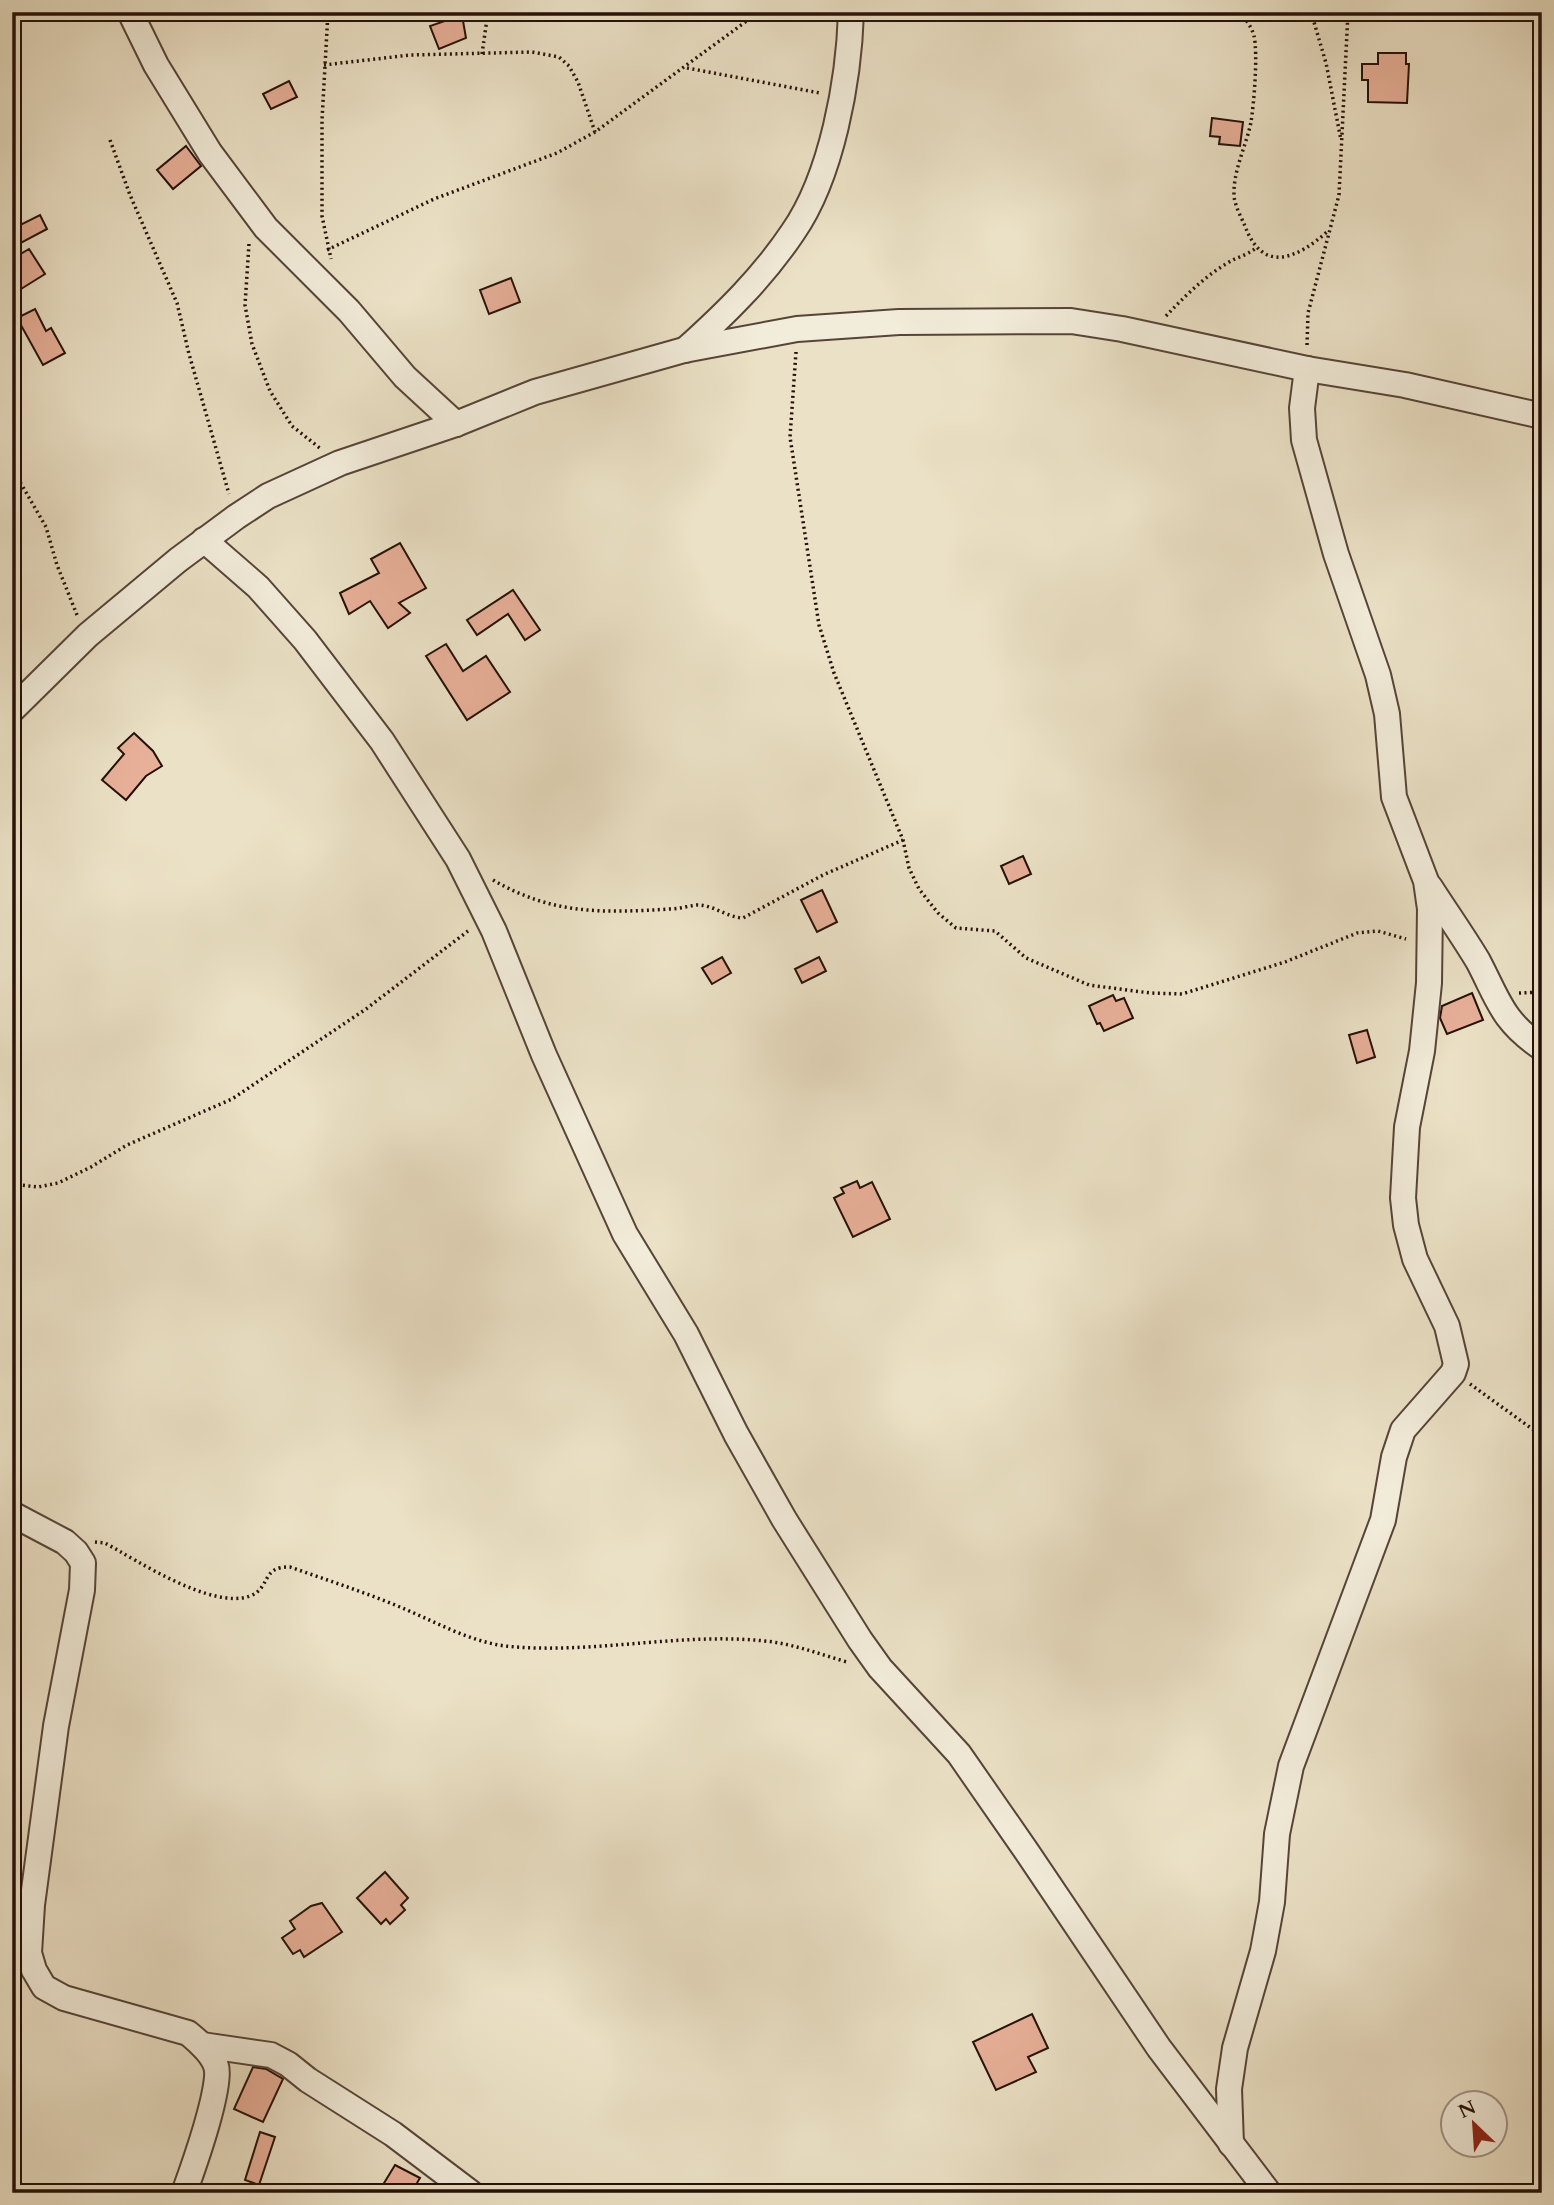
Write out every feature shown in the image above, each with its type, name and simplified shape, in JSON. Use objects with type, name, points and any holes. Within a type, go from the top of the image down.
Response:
[{"type":"street","points":[[130,12],[156,65],[210,153],[266,228],[349,311],[405,377],[456,424]]},
{"type":"street","points":[[684,350],[731,309],[795,230],[818,183],[843,98],[850,12]]},
{"type":"street","points":[[12,710],[88,635],[204,540],[268,496],[340,463],[456,424],[535,392],[684,350],[797,329],[899,323],[1071,321],[1307,369],[1405,385],[1542,416]]},
{"type":"street","points":[[1307,369],[1302,408],[1304,440],[1336,554],[1378,675],[1387,714],[1394,797],[1426,881],[1478,962],[1502,1011],[1522,1034],[1542,1048]]},
{"type":"street","points":[[204,540],[258,587],[305,640],[357,706],[458,859],[488,917],[539,1043],[625,1234],[686,1334],[736,1434],[784,1519],[860,1640],[880,1668],[958,1754],[1041,1872],[1158,2048],[1269,2193]]},
{"type":"street","points":[[1231,2144],[1229,2089],[1235,2048],[1263,1951],[1272,1902],[1277,1834],[1292,1766],[1382,1520],[1394,1457],[1403,1430],[1453,1373],[1456,1364],[1447,1326],[1415,1259],[1406,1225],[1403,1198],[1407,1127],[1422,1051],[1429,983],[1430,909],[1426,881]]},
{"type":"street","points":[[12,1514],[65,1542],[83,1563],[82,1590],[56,1726],[32,1905],[30,1953],[34,1970],[44,1987],[64,1998],[188,2033],[213,2059],[218,2072],[202,2145],[184,2193]]},
{"type":"street","points":[[202,2045],[271,2055],[288,2064],[308,2080],[393,2134],[471,2193]]},
{"type":"path","points":[[328,12],[324,65],[322,216],[327,250],[332,262]]},
{"type":"path","points":[[482,54],[488,12]]},
{"type":"path","points":[[327,250],[433,199],[557,153],[595,132],[759,12]]},
{"type":"path","points":[[1240,12],[1254,35],[1254,72],[1251,122],[1238,163],[1234,194],[1251,243],[1268,257],[1282,258],[1298,253],[1330,230]]},
{"type":"path","points":[[1311,12],[1326,63],[1342,145]]},
{"type":"path","points":[[1307,369],[1308,313],[1339,195],[1348,12]]},
{"type":"path","points":[[324,65],[411,55],[532,51],[559,57],[569,66],[578,82],[595,132]]},
{"type":"path","points":[[686,68],[768,81],[843,98]]},
{"type":"path","points":[[110,140],[130,195],[177,303],[236,517]]},
{"type":"path","points":[[248,236],[245,305],[252,344],[270,391],[292,426],[340,463]]},
{"type":"path","points":[[1148,335],[1184,298],[1224,265],[1244,257],[1256,248]]},
{"type":"path","points":[[797,329],[790,437],[819,625],[834,673],[903,840],[909,868],[919,889],[937,913],[956,928],[995,931],[1026,958],[1089,985],[1150,993],[1182,994],[1285,962],[1357,933],[1378,931],[1400,936],[1430,950]]},
{"type":"path","points":[[12,468],[46,527],[67,594],[88,635]]},
{"type":"path","points":[[493,880],[516,894],[537,902],[568,908],[611,912],[675,909],[696,905],[711,906],[732,917],[743,918],[823,875],[903,840]]},
{"type":"path","points":[[12,1184],[38,1187],[58,1183],[91,1167],[127,1144],[232,1099],[366,1009],[488,917]]},
{"type":"path","points":[[1453,1373],[1494,1399],[1542,1436]]},
{"type":"path","points":[[76,1552],[94,1542],[105,1543],[179,1584],[201,1593],[229,1598],[245,1598],[257,1594],[271,1571],[278,1567],[290,1567],[386,1601],[464,1635],[501,1645],[543,1649],[699,1640],[763,1640],[798,1646],[844,1661],[880,1668]]},
{"type":"building","points":[[462,15],[466,38],[439,49],[430,26]]},
{"type":"building","points":[[1378,53],[1406,53],[1406,64],[1409,64],[1407,103],[1368,102],[1368,80],[1362,80],[1362,64],[1378,64]]},
{"type":"building","points":[[289,81],[297,97],[271,109],[263,94]]},
{"type":"building","points":[[1212,118],[1243,122],[1240,146],[1219,144],[1220,137],[1210,136]]},
{"type":"building","points":[[186,146],[201,166],[173,189],[157,170]]},
{"type":"building","points":[[40,215],[47,229],[17,245],[12,229]]},
{"type":"building","points":[[29,249],[45,274],[21,289],[12,275],[12,259]]},
{"type":"building","points":[[511,278],[520,302],[489,314],[480,290]]},
{"type":"building","points":[[35,309],[46,331],[51,328],[65,353],[43,365],[17,318]]},
{"type":"building","points":[[400,543],[426,588],[399,603],[410,613],[388,628],[370,601],[349,614],[340,593],[379,573],[371,559]]},
{"type":"building","points":[[513,590],[540,630],[525,640],[508,614],[477,635],[467,620]]},
{"type":"building","points":[[446,644],[463,671],[486,656],[510,692],[467,720],[426,656]]},
{"type":"building","points":[[134,733],[153,751],[162,766],[146,776],[126,800],[102,780],[124,754],[118,748]]},
{"type":"building","points":[[1023,856],[1031,874],[1009,884],[1001,866]]},
{"type":"building","points":[[822,890],[837,922],[817,932],[801,900]]},
{"type":"building","points":[[722,957],[731,973],[712,984],[702,968]]},
{"type":"building","points":[[819,957],[826,971],[802,983],[795,969]]},
{"type":"building","points":[[1472,993],[1483,1020],[1447,1034],[1440,1018],[1442,1006]]},
{"type":"building","points":[[1113,995],[1116,1001],[1124,998],[1133,1018],[1104,1031],[1100,1023],[1097,1024],[1089,1006]]},
{"type":"building","points":[[1367,1030],[1375,1057],[1357,1063],[1349,1035]]},
{"type":"building","points":[[857,1181],[860,1188],[872,1182],[890,1219],[853,1237],[834,1198],[844,1193],[841,1188]]},
{"type":"building","points":[[385,1872],[408,1898],[401,1905],[405,1910],[390,1924],[386,1919],[381,1924],[357,1898]]},
{"type":"building","points":[[322,1903],[342,1932],[304,1957],[300,1950],[293,1954],[282,1938],[295,1929],[290,1921],[311,1906]]},
{"type":"building","points":[[1032,2014],[1048,2048],[1028,2057],[1036,2072],[996,2090],[973,2042]]},
{"type":"building","points":[[253,2067],[266,2069],[283,2079],[263,2122],[234,2109]]},
{"type":"building","points":[[260,2132],[275,2137],[259,2185],[245,2180]]},
{"type":"building","points":[[395,2165],[420,2178],[411,2193],[378,2193]]}]
